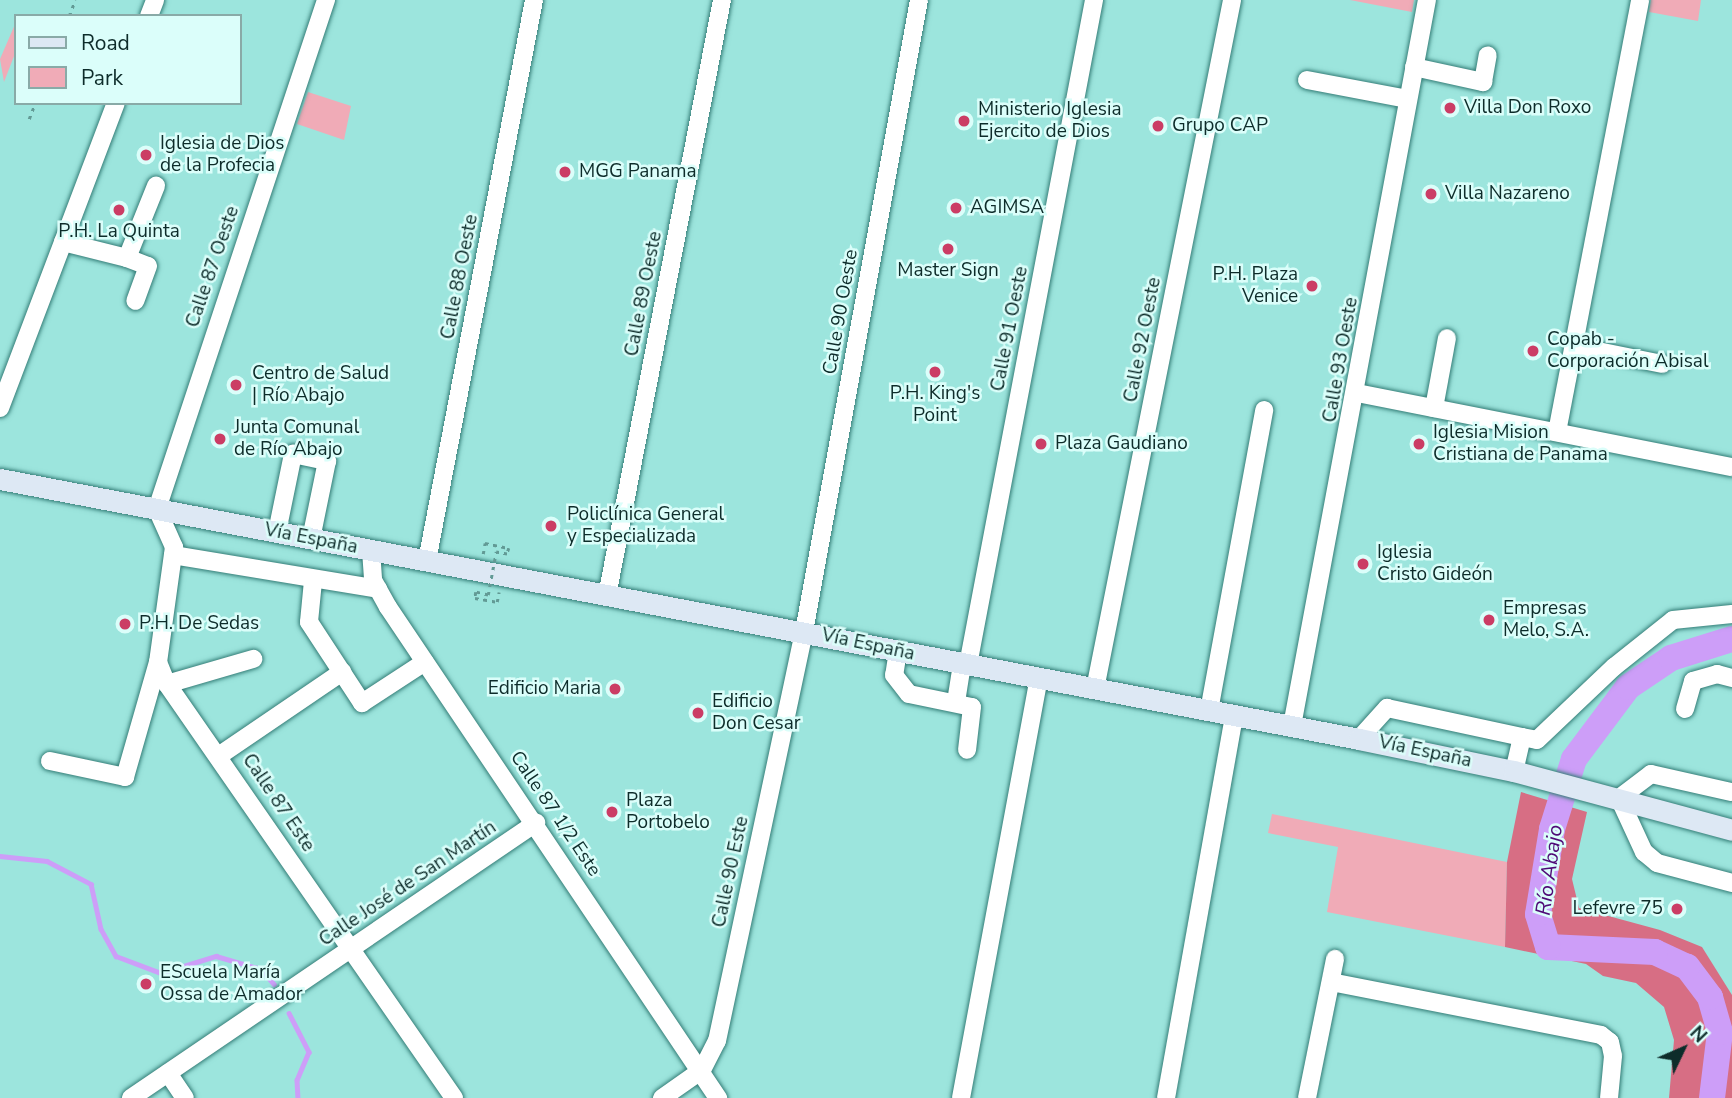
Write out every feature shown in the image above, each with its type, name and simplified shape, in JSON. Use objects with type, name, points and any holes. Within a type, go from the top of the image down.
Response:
[{"type":"main road","name":"Vía España","points":[[0,479],[1359,739],[1538,776],[1732,830]]},
{"type":"street","name":"Calle 87 Oeste","points":[[157,509],[326,0]]},
{"type":"street","name":"Calle 88 Oeste","points":[[427,561],[534,0]]},
{"type":"street","name":"Calle 89 Oeste","points":[[607,596],[722,0]]},
{"type":"street","name":"Calle 90 Oeste","points":[[804,632],[919,0]]},
{"type":"street","name":"Calle 91 Oeste","points":[[956,702],[1094,0]]},
{"type":"street","name":"Calle 92 Oeste","points":[[1095,689],[1232,0]]},
{"type":"street","name":"Calle 93 Oeste","points":[[1292,726],[1357,393],[1427,0]]},
{"type":"street","points":[[1557,432],[1640,0]]},
{"type":"street","points":[[1414,68],[1483,82],[1489,55]]},
{"type":"street","points":[[1307,80],[1408,99]]},
{"type":"street","points":[[0,408],[115,105]]},
{"type":"street","points":[[127,258],[156,186]]},
{"type":"street","points":[[63,242],[148,266],[135,301]]},
{"type":"street","points":[[1434,408],[1447,338]]},
{"type":"street","points":[[1573,346],[1662,365]]},
{"type":"street","points":[[1357,393],[1732,467]]},
{"type":"street","points":[[1209,711],[1264,410]]},
{"type":"street","points":[[277,532],[293,454],[327,461],[311,539]]},
{"type":"street","points":[[50,761],[125,777],[158,662],[173,555],[172,536],[157,509]]},
{"type":"street","name":"Calle 87 1/2 Este","points":[[371,550],[373,580],[378,589],[702,1070],[718,1098]]},
{"type":"street","points":[[173,555],[313,581],[378,589]]},
{"type":"street","points":[[313,581],[309,622],[362,703],[425,662]]},
{"type":"street","points":[[1359,739],[1387,708],[1537,740],[1614,667],[1673,620],[1732,614]]},
{"type":"street","name":"Calle 90 Este","points":[[702,1070],[716,1041],[804,632]]},
{"type":"street","points":[[898,651],[894,675],[909,694],[956,702],[974,711],[967,750]]},
{"type":"street","points":[[167,684],[253,659]]},
{"type":"street","name":"Calle 87 Este","points":[[158,662],[167,684],[220,755],[454,1098]]},
{"type":"street","points":[[220,755],[342,672]]},
{"type":"street","points":[[1685,709],[1693,681],[1717,674],[1732,678]]},
{"type":"street","points":[[961,1098],[1039,679]]},
{"type":"street","points":[[1166,1098],[1234,715]]},
{"type":"street","points":[[1514,771],[1522,737]]},
{"type":"street","points":[[1732,792],[1651,774],[1617,798],[1639,844],[1657,863],[1732,883]]},
{"type":"street","name":"Calle José de San Martín","points":[[131,1098],[536,823]]},
{"type":"street","points":[[1307,1098],[1335,959]]},
{"type":"street","points":[[1331,982],[1601,1035],[1610,1042],[1609,1098]]},
{"type":"street","points":[[662,1098],[702,1070]]},
{"type":"street","points":[[168,1073],[185,1098]]},
{"type":"path","points":[[29,119],[34,105]]},
{"type":"path","points":[[485,543],[509,548],[507,554],[496,552],[488,595],[476,592],[475,598],[497,602]]},
{"type":"green space","points":[[1350,0],[1414,0],[1412,12]]},
{"type":"green space","points":[[1651,0],[1701,0],[1698,21],[1649,12]]},
{"type":"green space","points":[[14,27],[14,56],[4,82],[0,59]]},
{"type":"green space","points":[[308,92],[351,106],[344,140],[297,124]]},
{"type":"green space","points":[[1272,814],[1507,862],[1505,947],[1327,912],[1338,847],[1268,833]]},
{"type":"shaded area","points":[[1521,792],[1587,812],[1572,879],[1579,908],[1660,930],[1702,947],[1732,995],[1732,1098],[1669,1098],[1674,1040],[1664,1007],[1636,983],[1603,976],[1586,964],[1505,947],[1507,862]]},
{"type":"waterway","name":"Río Abajo","points":[[1712,1098],[1720,1032],[1710,997],[1687,967],[1655,952],[1548,947],[1538,914],[1552,829],[1574,759],[1628,687],[1671,658],[1732,639]]},
{"type":"waterway","points":[[0,856],[47,861],[91,884],[101,929],[116,956],[161,973],[216,956],[261,969],[274,984]]},
{"type":"waterway","points":[[289,1013],[309,1052],[297,1080],[298,1098]]},
{"type":"place","name":"Villa Don Roxo","points":[[1450,108]]},
{"type":"place","name":"Ministerio Iglesia Ejercito de Dios","points":[[964,121]]},
{"type":"place","name":"Grupo CAP","points":[[1158,126]]},
{"type":"place","name":"Iglesia de Dios de la Profecia","points":[[146,155]]},
{"type":"place","name":"MGG Panama","points":[[565,172]]},
{"type":"place","name":"Villa Nazareno","points":[[1431,194]]},
{"type":"place","name":"AGIMSA","points":[[956,208]]},
{"type":"place","name":"P.H. La Quinta","points":[[119,210]]},
{"type":"place","name":"Master Sign","points":[[948,249]]},
{"type":"place","name":"P.H. Plaza Venice","points":[[1312,286]]},
{"type":"place","name":"Copab - Corporación Abisal","points":[[1533,351]]},
{"type":"place","name":"P.H. King's Point","points":[[935,372]]},
{"type":"place","name":"Centro de Salud | Río Abajo","points":[[236,385]]},
{"type":"place","name":"Junta Comunal de Río Abajo","points":[[220,439]]},
{"type":"place","name":"Plaza Gaudiano","points":[[1041,444]]},
{"type":"place","name":"Iglesia Mision Cristiana de Panama","points":[[1419,444]]},
{"type":"place","name":"Policlínica General y Especializada","points":[[551,526]]},
{"type":"place","name":"Iglesia Cristo Gideón","points":[[1363,564]]},
{"type":"place","name":"Empresas Melo, S.A.","points":[[1489,620]]},
{"type":"place","name":"P.H. De Sedas","points":[[125,624]]},
{"type":"place","name":"Edificio Maria","points":[[615,689]]},
{"type":"place","name":"Edificio Don Cesar","points":[[698,713]]},
{"type":"place","name":"Plaza Portobelo","points":[[612,812]]},
{"type":"place","name":"Lefevre 75","points":[[1677,909]]},
{"type":"place","name":"EScuela María Ossa de Amador","points":[[146,984]]}]
